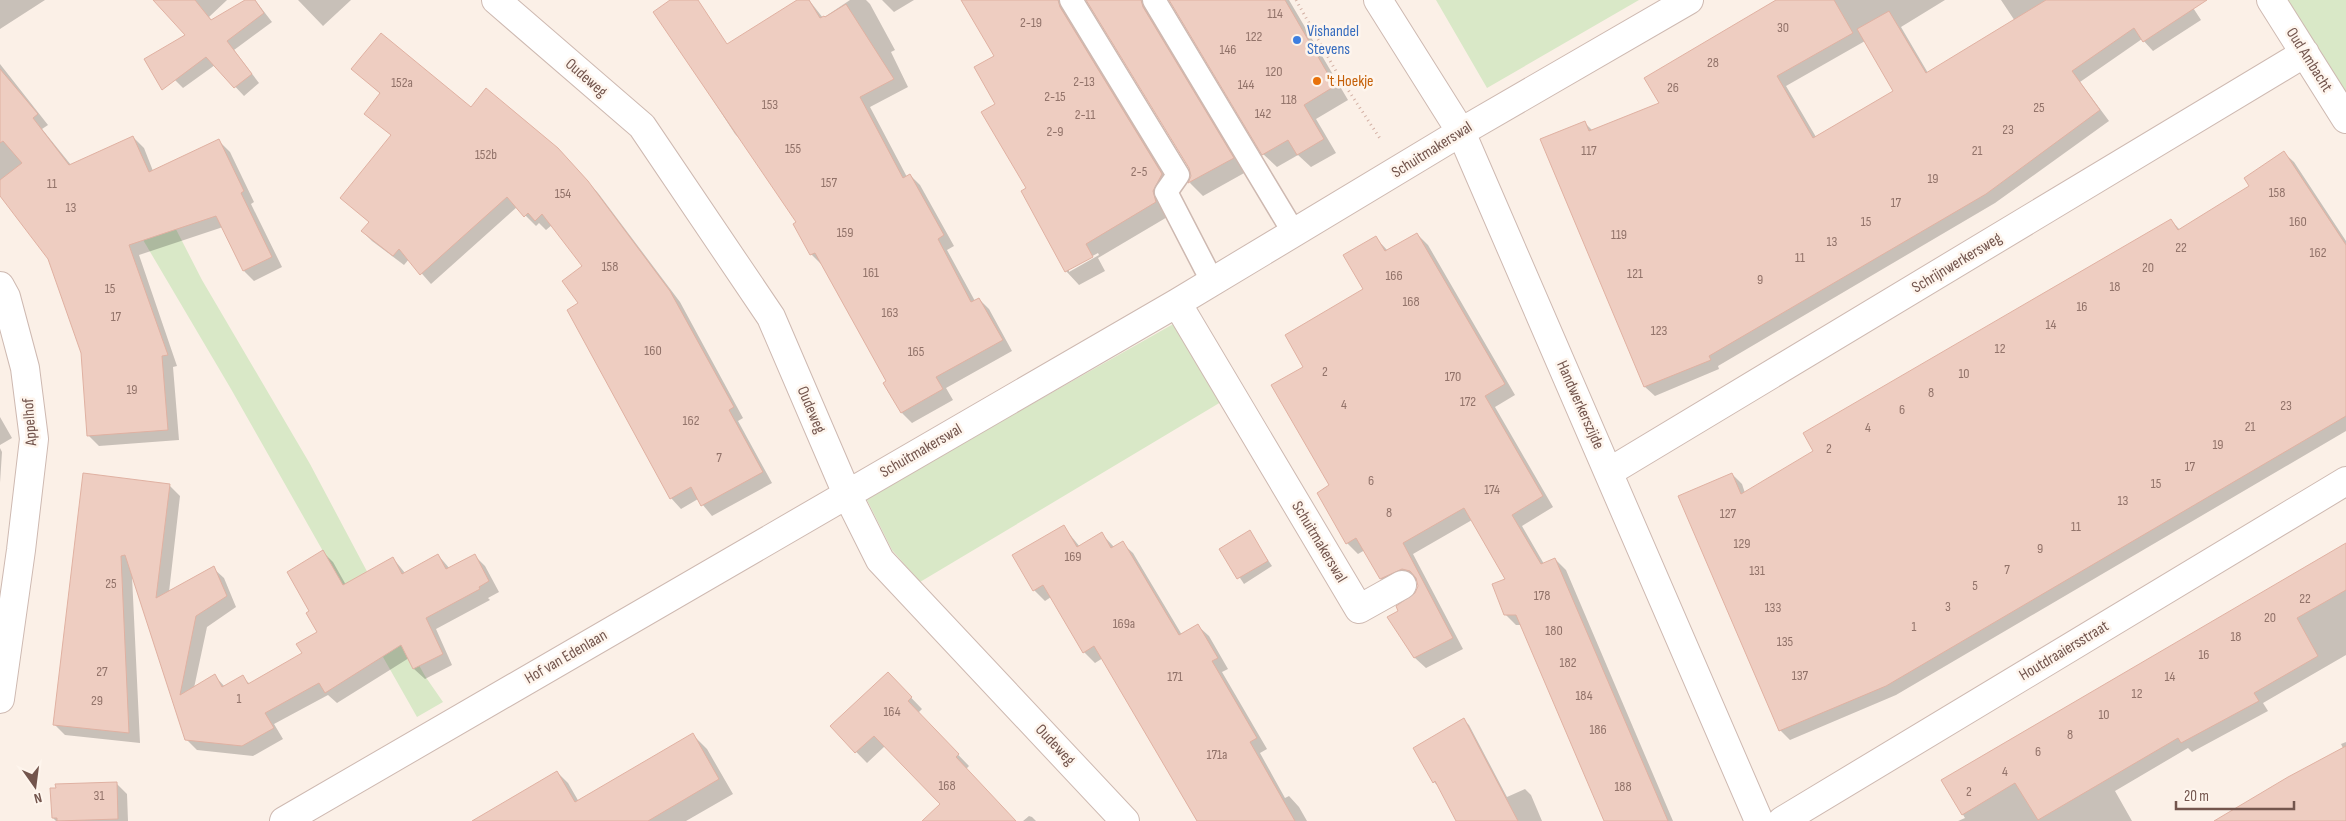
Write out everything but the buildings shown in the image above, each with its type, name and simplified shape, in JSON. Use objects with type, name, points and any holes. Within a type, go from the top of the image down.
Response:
[{"type":"street","name":"Oudeweg","points":[[496,0],[642,126],[771,317],[847,494],[880,560],[1125,821]]},
{"type":"street","name":"Handwerkerszijde","points":[[1378,0],[1461,132],[1759,821]]},
{"type":"street","name":"Schuitmakerswal","points":[[847,494],[1177,303],[1461,132],[1689,0]]},
{"type":"street","name":"Oud Ambacht","points":[[2271,0],[2346,119]]},
{"type":"street","name":"Schrijnwerkersweg","points":[[1609,472],[2305,53]]},
{"type":"street","name":"Appelhof","points":[[0,286],[6,297],[25,368],[34,439],[7,589],[0,699]]},
{"type":"street","name":"Schuitmakerswal","points":[[1177,303],[1359,609],[1402,585]]},
{"type":"street","name":"Houtdraaiersstraat","points":[[1782,821],[2346,481]]},
{"type":"street","name":"Hof van Edenlaan","points":[[284,821],[847,494]]},
{"type":"lane","points":[[1071,0],[1178,175],[1166,192],[1212,281]]},
{"type":"lane","points":[[1154,0],[1294,233]]},
{"type":"path","points":[[1296,0],[1337,73],[1400,170]]},
{"type":"green space","points":[[1436,0],[1639,0],[1487,88]]},
{"type":"green space","points":[[2285,0],[2346,0],[2346,95]]},
{"type":"green space","points":[[139,157],[202,280],[310,464],[425,676],[443,702],[417,717],[231,389],[126,211]]},
{"type":"green space","points":[[1175,323],[1221,402],[920,582],[892,550],[866,498]]},
{"type":"place","name":"Vishandel Stevens","points":[[1297,40]]},
{"type":"place","name":"'t Hoekje","points":[[1317,81]]}]
